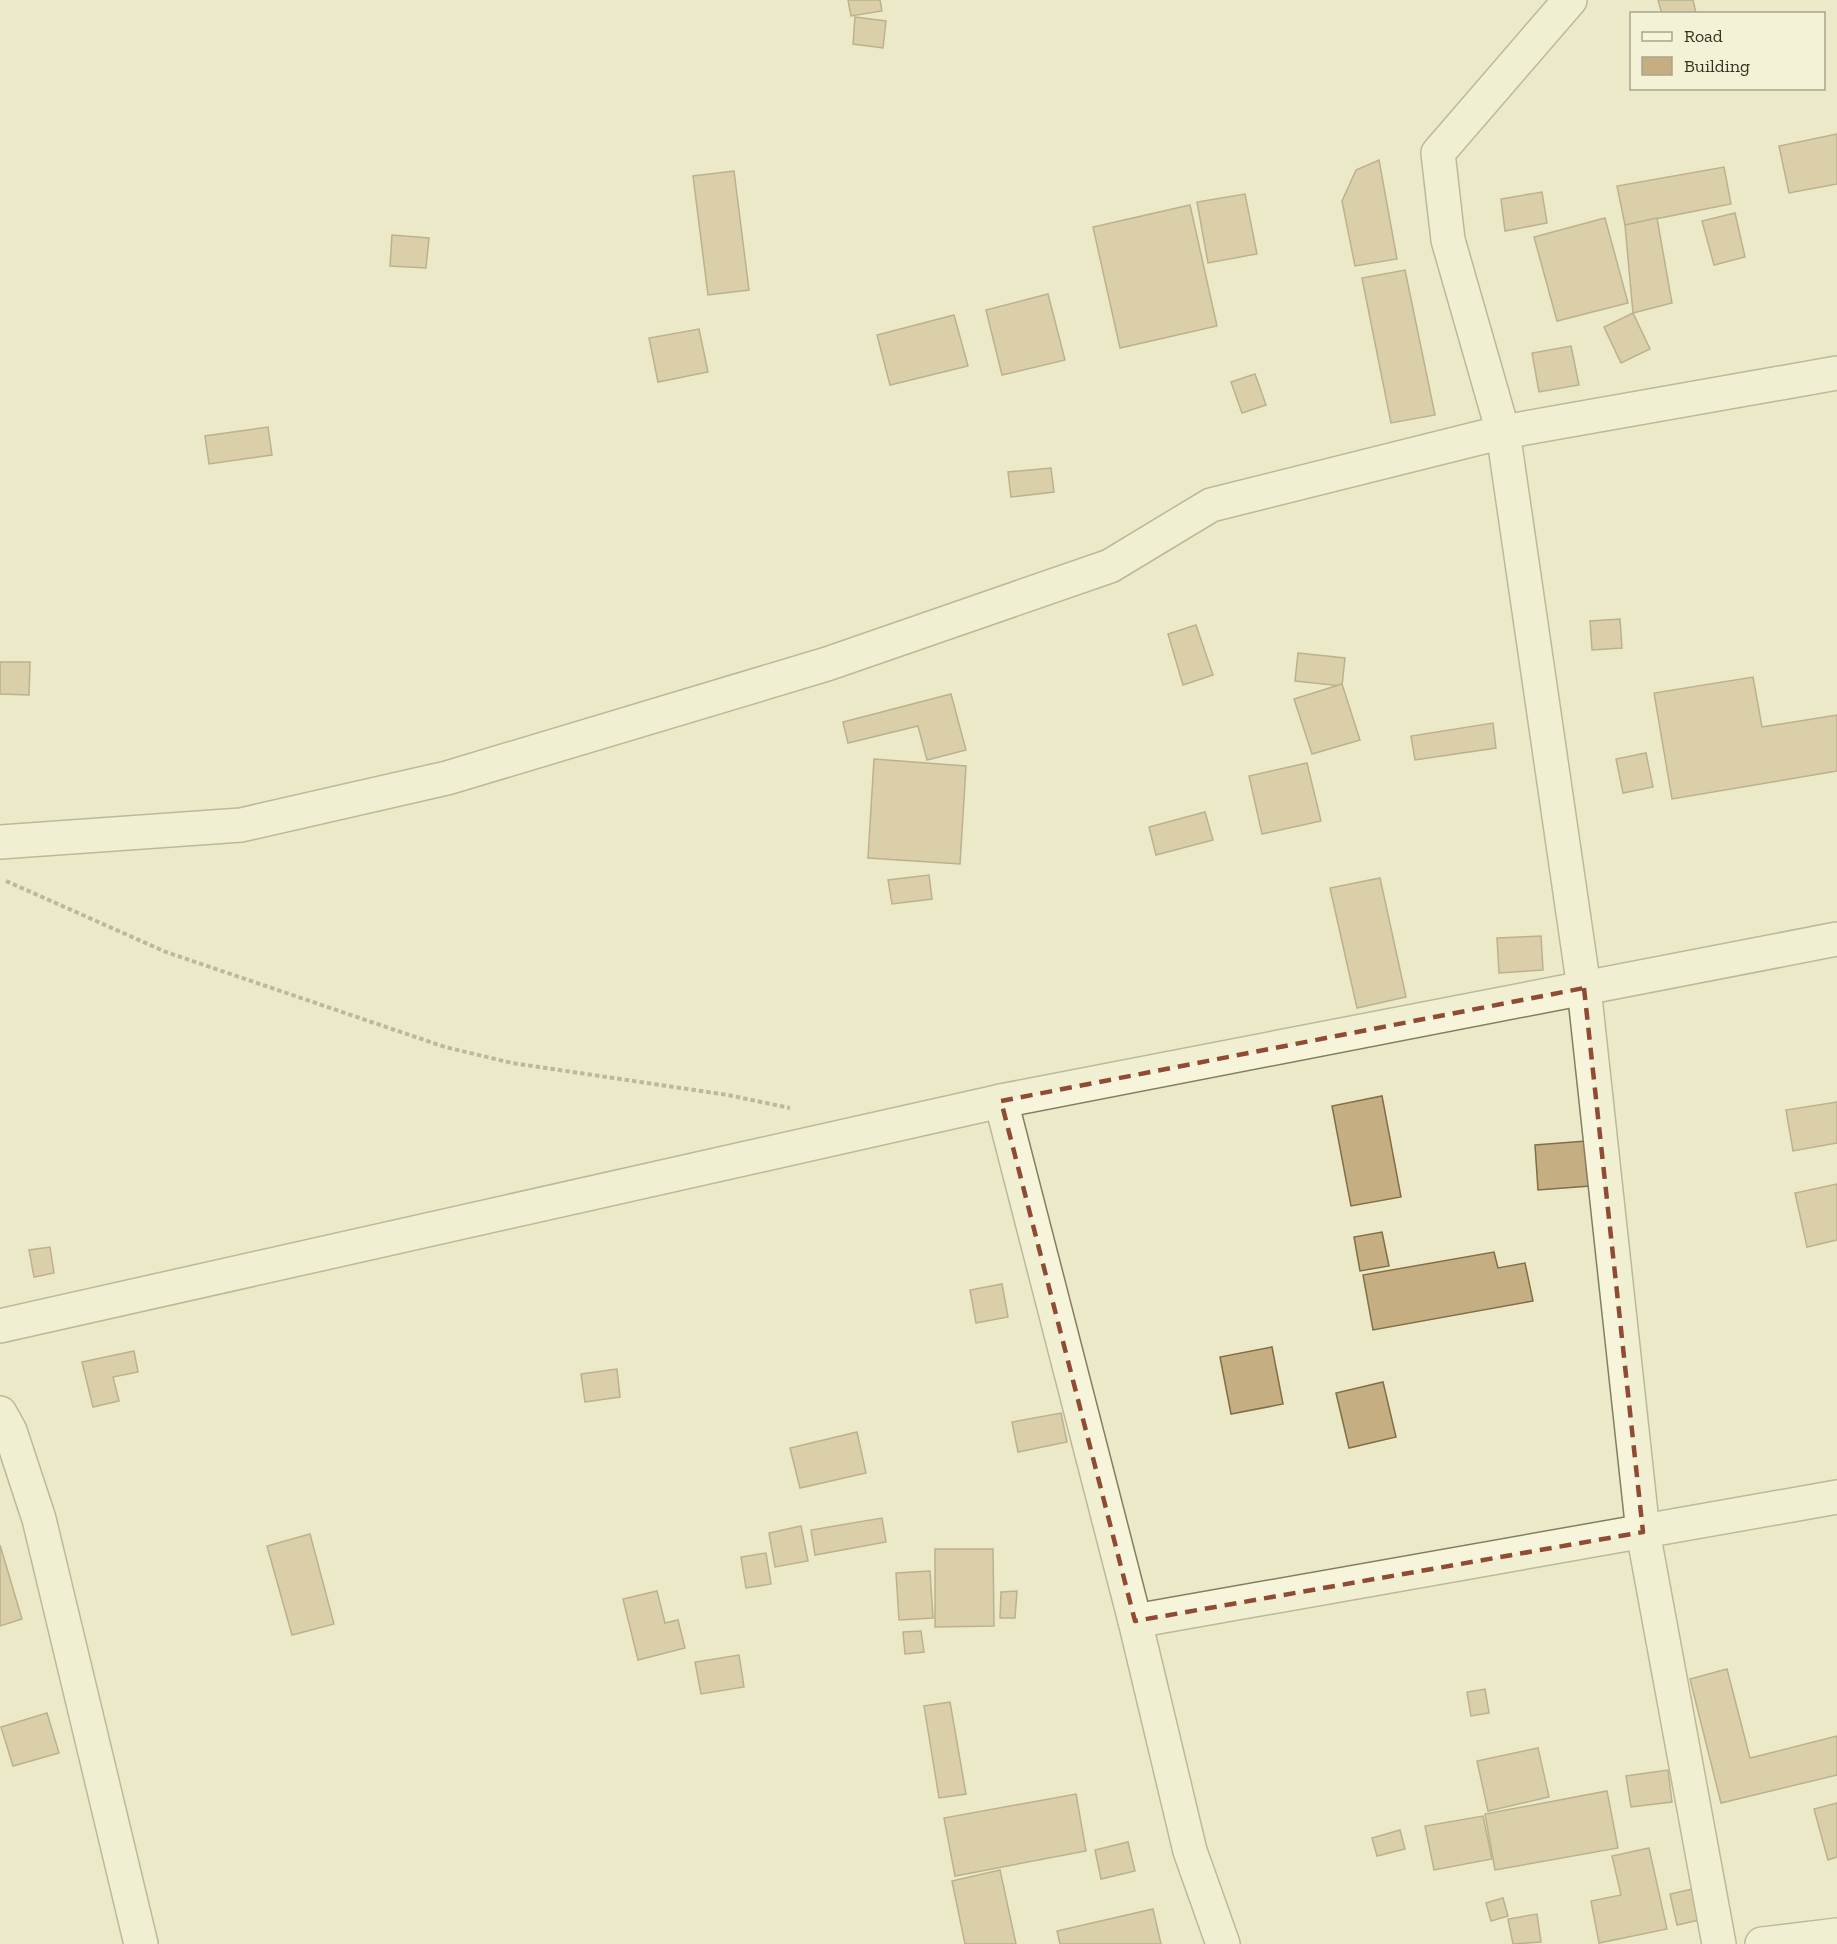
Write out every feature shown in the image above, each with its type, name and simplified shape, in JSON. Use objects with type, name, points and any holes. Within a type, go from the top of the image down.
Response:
[{"type":"street","points":[[1570,0],[1438,153],[1448,240],[1503,432],[1584,988],[1643,1533],[1719,1944]]},
{"type":"street","points":[[0,842],[241,825],[447,778],[827,664],[1099,570],[1110,566],[1211,505],[1503,432],[1837,373]]},
{"type":"street","points":[[0,1326],[1001,1101],[1837,939]]},
{"type":"street","points":[[1001,1101],[1135,1622],[1190,1851],[1223,1944]]},
{"type":"street","points":[[0,1413],[10,1431],[39,1519],[141,1944]]},
{"type":"street","points":[[1135,1622],[1837,1497]]},
{"type":"street","points":[[1762,1944],[1837,1935]]},
{"type":"path","points":[[0,878],[166,952],[445,1047],[512,1063],[786,1106],[815,1116],[844,1136]]},
{"type":"highlighted area","points":[[1584,988],[1643,1532],[1135,1621],[1001,1101]]},
{"type":"building","points":[[848,0],[880,0],[882,11],[851,16]]},
{"type":"building","points":[[1658,0],[1693,0],[1696,12],[1661,12]]},
{"type":"building","points":[[855,17],[886,21],[883,48],[853,44]]},
{"type":"building","points":[[1837,134],[1837,184],[1789,193],[1779,146]]},
{"type":"building","points":[[1379,160],[1397,259],[1355,266],[1342,201],[1356,170]]},
{"type":"building","points":[[1724,167],[1731,204],[1625,225],[1617,186]]},
{"type":"building","points":[[734,171],[749,290],[708,295],[693,176]]},
{"type":"building","points":[[1542,192],[1547,223],[1505,231],[1501,199]]},
{"type":"building","points":[[1245,194],[1257,254],[1208,263],[1197,202]]},
{"type":"building","points":[[1190,205],[1217,326],[1120,348],[1093,227]]},
{"type":"building","points":[[1735,213],[1745,257],[1714,265],[1702,221]]},
{"type":"building","points":[[1605,218],[1628,303],[1557,321],[1534,237]]},
{"type":"building","points":[[1657,218],[1672,303],[1633,313],[1625,225]]},
{"type":"building","points":[[392,235],[429,238],[426,268],[390,266]]},
{"type":"building","points":[[1405,270],[1435,415],[1391,423],[1362,278]]},
{"type":"building","points":[[1048,294],[1065,360],[1002,375],[986,310]]},
{"type":"building","points":[[1633,313],[1650,349],[1621,363],[1604,327]]},
{"type":"building","points":[[954,315],[968,366],[890,385],[877,335]]},
{"type":"building","points":[[699,329],[708,372],[658,382],[649,338]]},
{"type":"building","points":[[1571,346],[1579,385],[1539,392],[1532,353]]},
{"type":"building","points":[[1255,374],[1266,405],[1242,413],[1231,382]]},
{"type":"building","points":[[268,427],[272,455],[209,464],[205,436]]},
{"type":"building","points":[[1051,468],[1054,492],[1011,497],[1008,472]]},
{"type":"building","points":[[1620,619],[1622,648],[1592,650],[1590,621]]},
{"type":"building","points":[[1196,625],[1213,675],[1183,685],[1168,634]]},
{"type":"building","points":[[1298,653],[1345,658],[1342,686],[1295,681]]},
{"type":"building","points":[[0,662],[30,662],[29,695],[0,694]]},
{"type":"building","points":[[1753,677],[1762,727],[1837,715],[1837,771],[1672,799],[1654,693]]},
{"type":"building","points":[[1342,684],[1360,740],[1312,754],[1294,699]]},
{"type":"building","points":[[951,694],[966,750],[927,760],[918,726],[848,743],[843,722]]},
{"type":"building","points":[[1493,723],[1496,748],[1415,760],[1411,736]]},
{"type":"building","points":[[1646,753],[1653,787],[1623,793],[1616,759]]},
{"type":"building","points":[[874,759],[966,766],[960,864],[868,858]]},
{"type":"building","points":[[1307,763],[1321,821],[1262,834],[1249,776]]},
{"type":"building","points":[[1205,812],[1213,840],[1156,855],[1149,827]]},
{"type":"building","points":[[929,875],[932,899],[892,904],[888,880]]},
{"type":"building","points":[[1380,878],[1406,997],[1357,1008],[1330,888]]},
{"type":"building","points":[[1541,936],[1543,970],[1499,973],[1497,938]]},
{"type":"building","points":[[1382,1096],[1401,1197],[1351,1206],[1332,1106]]},
{"type":"building","points":[[1837,1102],[1837,1143],[1793,1151],[1786,1110]]},
{"type":"building","points":[[1586,1141],[1590,1186],[1538,1190],[1535,1145]]},
{"type":"building","points":[[1837,1184],[1837,1240],[1807,1247],[1795,1193]]},
{"type":"building","points":[[1382,1232],[1389,1266],[1360,1271],[1354,1237]]},
{"type":"building","points":[[50,1247],[54,1273],[34,1277],[29,1250]]},
{"type":"building","points":[[1494,1252],[1498,1268],[1525,1263],[1533,1301],[1373,1330],[1363,1275]]},
{"type":"building","points":[[1002,1284],[1008,1317],[976,1323],[970,1290]]},
{"type":"building","points":[[1272,1347],[1283,1404],[1231,1414],[1220,1357]]},
{"type":"building","points":[[134,1351],[138,1372],[113,1377],[119,1401],[93,1407],[82,1362]]},
{"type":"building","points":[[617,1369],[620,1397],[585,1402],[581,1374]]},
{"type":"building","points":[[1383,1382],[1396,1437],[1349,1448],[1336,1393]]},
{"type":"building","points":[[1061,1413],[1067,1442],[1018,1452],[1012,1422]]},
{"type":"building","points":[[857,1432],[866,1473],[800,1488],[790,1448]]},
{"type":"building","points":[[882,1518],[886,1542],[815,1555],[811,1530]]},
{"type":"building","points":[[801,1526],[808,1561],[775,1567],[769,1533]]},
{"type":"building","points":[[310,1534],[334,1624],[292,1635],[267,1546]]},
{"type":"building","points":[[0,1545],[22,1619],[0,1626]]},
{"type":"building","points":[[935,1549],[993,1549],[994,1626],[935,1627]]},
{"type":"building","points":[[766,1553],[771,1584],[746,1588],[741,1557]]},
{"type":"building","points":[[930,1571],[933,1618],[899,1620],[896,1573]]},
{"type":"building","points":[[657,1591],[665,1623],[678,1620],[685,1648],[638,1660],[623,1599]]},
{"type":"building","points":[[1017,1591],[1015,1618],[1000,1618],[1001,1592]]},
{"type":"building","points":[[921,1631],[924,1652],[905,1654],[903,1632]]},
{"type":"building","points":[[739,1655],[744,1687],[701,1694],[695,1662]]},
{"type":"building","points":[[1727,1669],[1750,1758],[1837,1736],[1837,1775],[1721,1803],[1690,1679]]},
{"type":"building","points":[[1485,1689],[1489,1713],[1471,1716],[1467,1692]]},
{"type":"building","points":[[950,1702],[966,1794],[939,1798],[924,1706]]},
{"type":"building","points":[[47,1713],[59,1753],[13,1766],[1,1727]]},
{"type":"building","points":[[1538,1748],[1549,1797],[1488,1811],[1477,1761]]},
{"type":"building","points":[[1668,1770],[1672,1802],[1631,1807],[1626,1776]]},
{"type":"building","points":[[1607,1791],[1618,1848],[1495,1870],[1485,1814]]},
{"type":"building","points":[[1076,1794],[1086,1851],[955,1876],[944,1818]]},
{"type":"building","points":[[1837,1803],[1837,1857],[1828,1860],[1814,1809]]},
{"type":"building","points":[[1483,1816],[1492,1859],[1434,1870],[1425,1826]]},
{"type":"building","points":[[1400,1830],[1405,1849],[1377,1856],[1372,1838]]},
{"type":"building","points":[[1128,1842],[1135,1871],[1101,1879],[1095,1850]]},
{"type":"building","points":[[1649,1848],[1667,1929],[1599,1943],[1591,1901],[1621,1895],[1612,1856]]},
{"type":"building","points":[[1000,1870],[1016,1944],[965,1944],[952,1881]]},
{"type":"building","points":[[1697,1888],[1704,1919],[1677,1925],[1670,1894]]},
{"type":"building","points":[[1503,1898],[1508,1916],[1491,1921],[1486,1903]]},
{"type":"building","points":[[1153,1909],[1161,1944],[1060,1944],[1057,1931]]},
{"type":"building","points":[[1537,1914],[1541,1942],[1513,1944],[1508,1919]]}]
